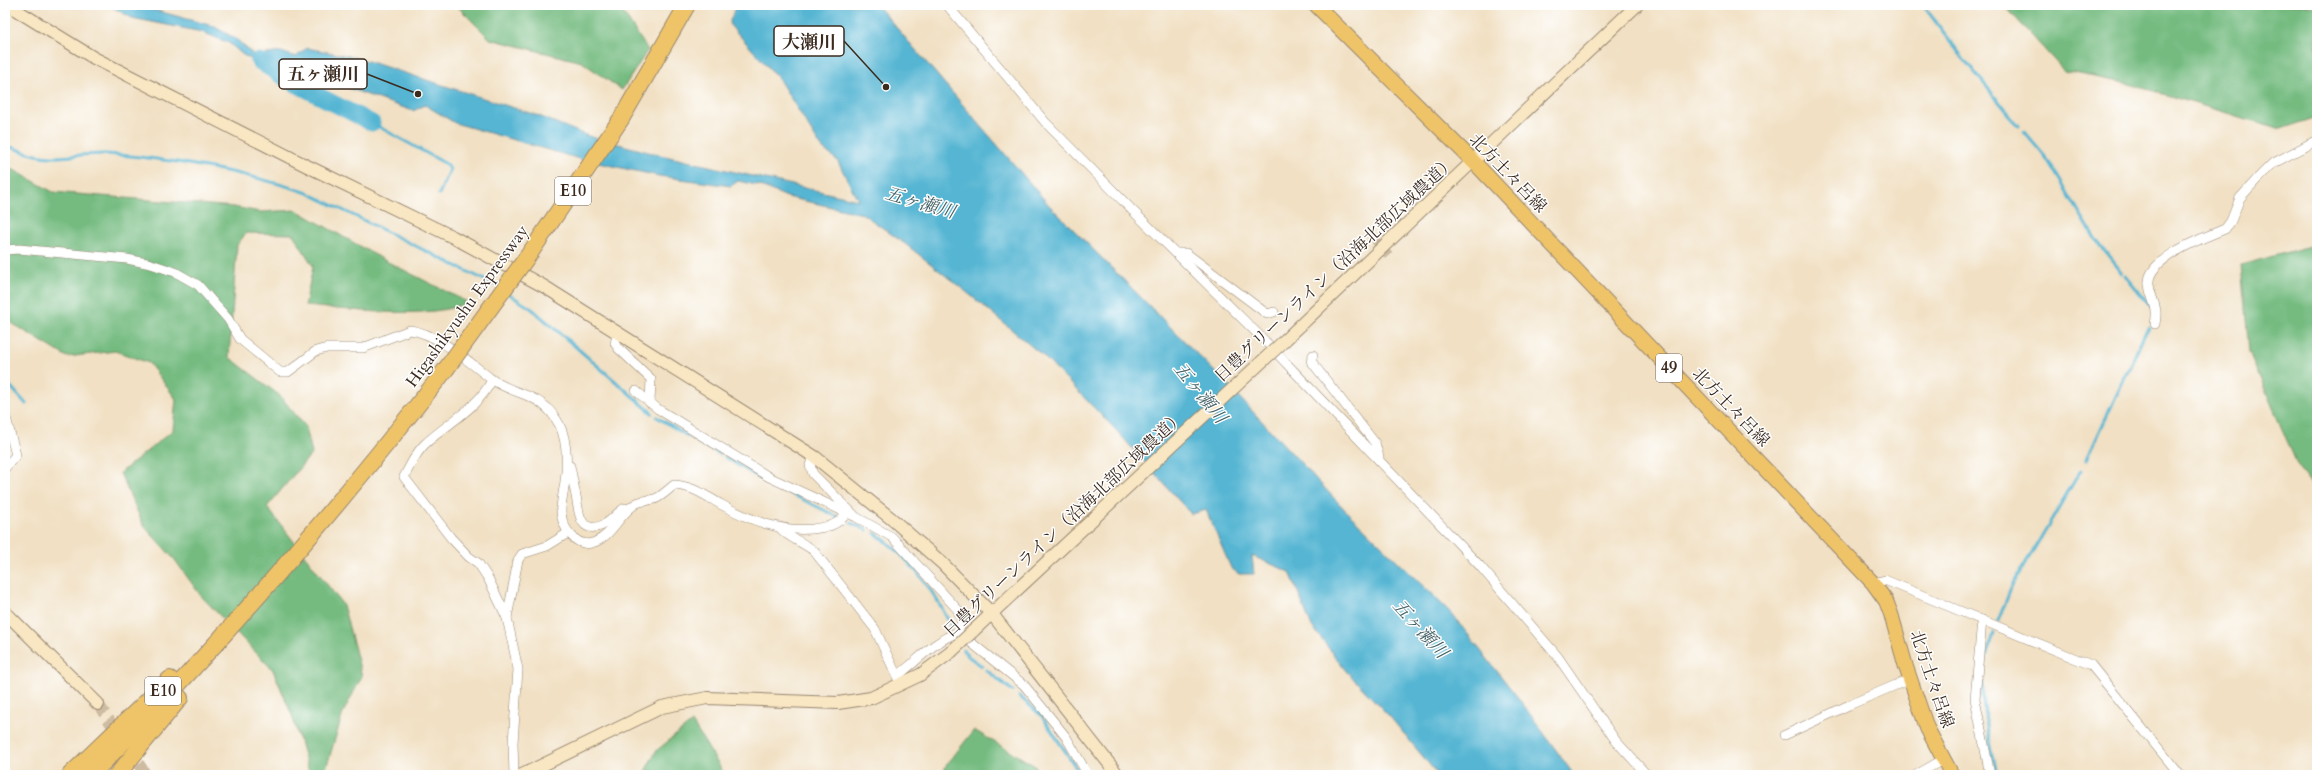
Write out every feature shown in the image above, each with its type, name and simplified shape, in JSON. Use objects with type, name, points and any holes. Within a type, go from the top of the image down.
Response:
[{"type":"highway","name":"Higashikyushu Expressway","points":[[91,775],[156,709],[303,546],[446,369],[530,253],[616,126],[687,5]]},
{"type":"highway","points":[[117,775],[303,546]]},
{"type":"highway","name":"Higashikyushu Expressway","points":[[79,775],[248,607]]},
{"type":"highway","points":[[70,775],[174,675],[204,650]]},
{"type":"main road","name":"北方土々呂線","points":[[1316,5],[1473,162],[1873,583],[1886,601],[1891,614],[1910,679],[1927,728],[1952,775]]},
{"type":"street","points":[[8,5],[94,58],[181,103],[453,237],[545,287],[814,457],[893,520],[943,564],[992,614],[1118,775]]},
{"type":"street","points":[[947,5],[1046,123],[1265,341],[1379,458],[1480,566],[1558,657],[1616,741],[1648,775]]},
{"type":"street","name":"日豊グリーンライン（沿海北部広域農道）","points":[[522,775],[662,707],[707,698],[838,703],[871,698],[899,681],[920,676],[952,652],[1284,341],[1636,5]]},
{"type":"street","points":[[2155,324],[2157,315],[2149,286],[2150,273],[2156,266],[2166,258],[2225,229],[2231,221],[2240,198],[2272,164],[2317,140]]},
{"type":"street","points":[[5,250],[127,259],[151,264],[175,272],[198,285],[228,318],[240,339],[280,372],[288,372],[316,351],[327,348],[364,348],[410,330],[423,334],[448,348],[492,380],[528,394],[549,408],[561,426],[566,478],[561,511],[563,523],[568,533],[583,543],[595,542],[611,532],[627,510],[638,502]]},
{"type":"street","points":[[1176,253],[1186,253],[1267,314],[1274,312]]},
{"type":"street","points":[[618,334],[615,343],[618,348],[651,379],[650,403]]},
{"type":"street","points":[[1313,355],[1311,361],[1375,443],[1379,458]]},
{"type":"street","points":[[492,380],[481,398],[471,408],[424,445],[404,477],[452,538],[469,557],[478,564],[488,578],[507,618],[518,669],[513,743],[514,775]]},
{"type":"street","points":[[636,391],[650,403],[695,433],[769,477],[846,513],[892,537],[910,554],[958,610],[962,621],[958,632],[942,638],[918,656],[899,681],[875,629],[856,604],[814,551],[804,543],[787,536],[781,529]]},
{"type":"street","points":[[5,414],[16,455],[5,468]]},
{"type":"street","points":[[564,447],[574,484],[580,519],[591,527],[605,524],[620,511],[638,502],[658,497],[674,485],[697,490],[742,515],[781,529],[798,531],[836,525],[846,513]]},
{"type":"street","points":[[814,457],[810,465],[812,474],[856,518]]},
{"type":"street","points":[[507,618],[518,560],[522,554],[547,546],[568,533]]},
{"type":"street","points":[[1873,583],[1885,580],[2090,665],[2180,775]]},
{"type":"street","points":[[5,612],[98,704]]},
{"type":"street","points":[[1982,620],[1976,699],[1990,775]]},
{"type":"street","points":[[958,632],[1024,685],[1066,737],[1088,775]]},
{"type":"street","points":[[1785,736],[1849,705],[1910,679]]},
{"type":"street","points":[[1916,775],[1944,759]]},
{"type":"green space","points":[[456,5],[618,5],[648,50],[622,90],[582,62],[490,39]]},
{"type":"green space","points":[[2004,5],[2317,5],[2317,117],[2281,129],[2126,83],[2064,71]]},
{"type":"green space","points":[[5,165],[53,192],[234,207],[260,212],[296,210],[386,261],[467,302],[452,308],[412,312],[365,311],[305,306],[313,266],[293,234],[246,233],[237,245],[229,357],[279,395],[306,427],[312,453],[267,507],[343,605],[362,676],[343,713],[324,775],[310,775],[292,715],[273,670],[201,596],[175,560],[144,526],[120,473],[173,430],[176,399],[149,363],[115,351],[67,357],[5,319]]},
{"type":"green space","points":[[2317,244],[2317,493],[2297,464],[2249,352],[2241,265]]},
{"type":"green space","points":[[692,722],[725,775],[643,775],[656,751]]},
{"type":"green space","points":[[974,730],[1035,766],[1040,775],[945,775],[945,767]]},
{"type":"water","points":[[109,5],[136,5],[213,26],[236,39],[255,56],[281,52],[296,57],[307,48],[358,58],[539,116],[588,136],[656,154],[858,200],[837,160],[822,148],[778,78],[729,24],[736,5],[877,5],[1048,204],[1223,380],[1350,515],[1451,613],[1519,699],[1574,775],[1438,775],[1391,718],[1346,671],[1311,625],[1290,572],[1252,556],[1254,574],[1239,574],[1231,568],[1206,510],[1191,514],[1116,430],[1043,356],[974,298],[908,246],[863,214],[787,197],[761,186],[738,181],[731,186],[659,176],[580,159],[455,123],[425,105],[413,111],[334,83],[290,74],[258,63],[243,55],[229,43],[202,32],[132,18]]},
{"type":"waterway","points":[[1923,5],[1963,58],[2019,126]]},
{"type":"waterway","points":[[259,61],[290,81],[372,123]]},
{"type":"waterway","points":[[372,123],[448,165],[450,170],[439,194]]},
{"type":"waterway","points":[[2024,132],[2047,159],[2096,240],[2122,273]]},
{"type":"waterway","points":[[5,145],[28,153],[46,157],[107,154],[156,159],[235,173],[285,186],[308,193],[499,287]]},
{"type":"waterway","points":[[2126,276],[2152,308]]},
{"type":"waterway","points":[[507,293],[532,309],[652,413]]},
{"type":"waterway","points":[[2087,459],[2148,327]]},
{"type":"waterway","points":[[5,380],[26,404]]},
{"type":"waterway","points":[[657,417],[689,437]]},
{"type":"waterway","points":[[695,440],[720,454]]},
{"type":"waterway","points":[[725,457],[763,480]]},
{"type":"waterway","points":[[1998,621],[2012,586],[2081,470]]},
{"type":"waterway","points":[[769,483],[838,517]]},
{"type":"waterway","points":[[851,523],[867,530]]},
{"type":"waterway","points":[[875,533],[898,552],[919,575],[937,600],[951,626]]},
{"type":"waterway","points":[[1994,633],[1986,656],[1983,671],[1983,701],[1997,775]]},
{"type":"waterway","points":[[963,650],[969,657],[982,666]]},
{"type":"waterway","points":[[986,670],[1013,691]]},
{"type":"waterway","points":[[1019,696],[1041,715],[1081,775]]},
{"type":"tunnel","points":[[1375,240],[1389,256]]},
{"type":"tunnel","points":[[98,704],[146,775]]},
{"type":"place","name":"大瀬川","points":[[886,87]]},
{"type":"place","name":"五ヶ瀬川","points":[[418,94]]}]
